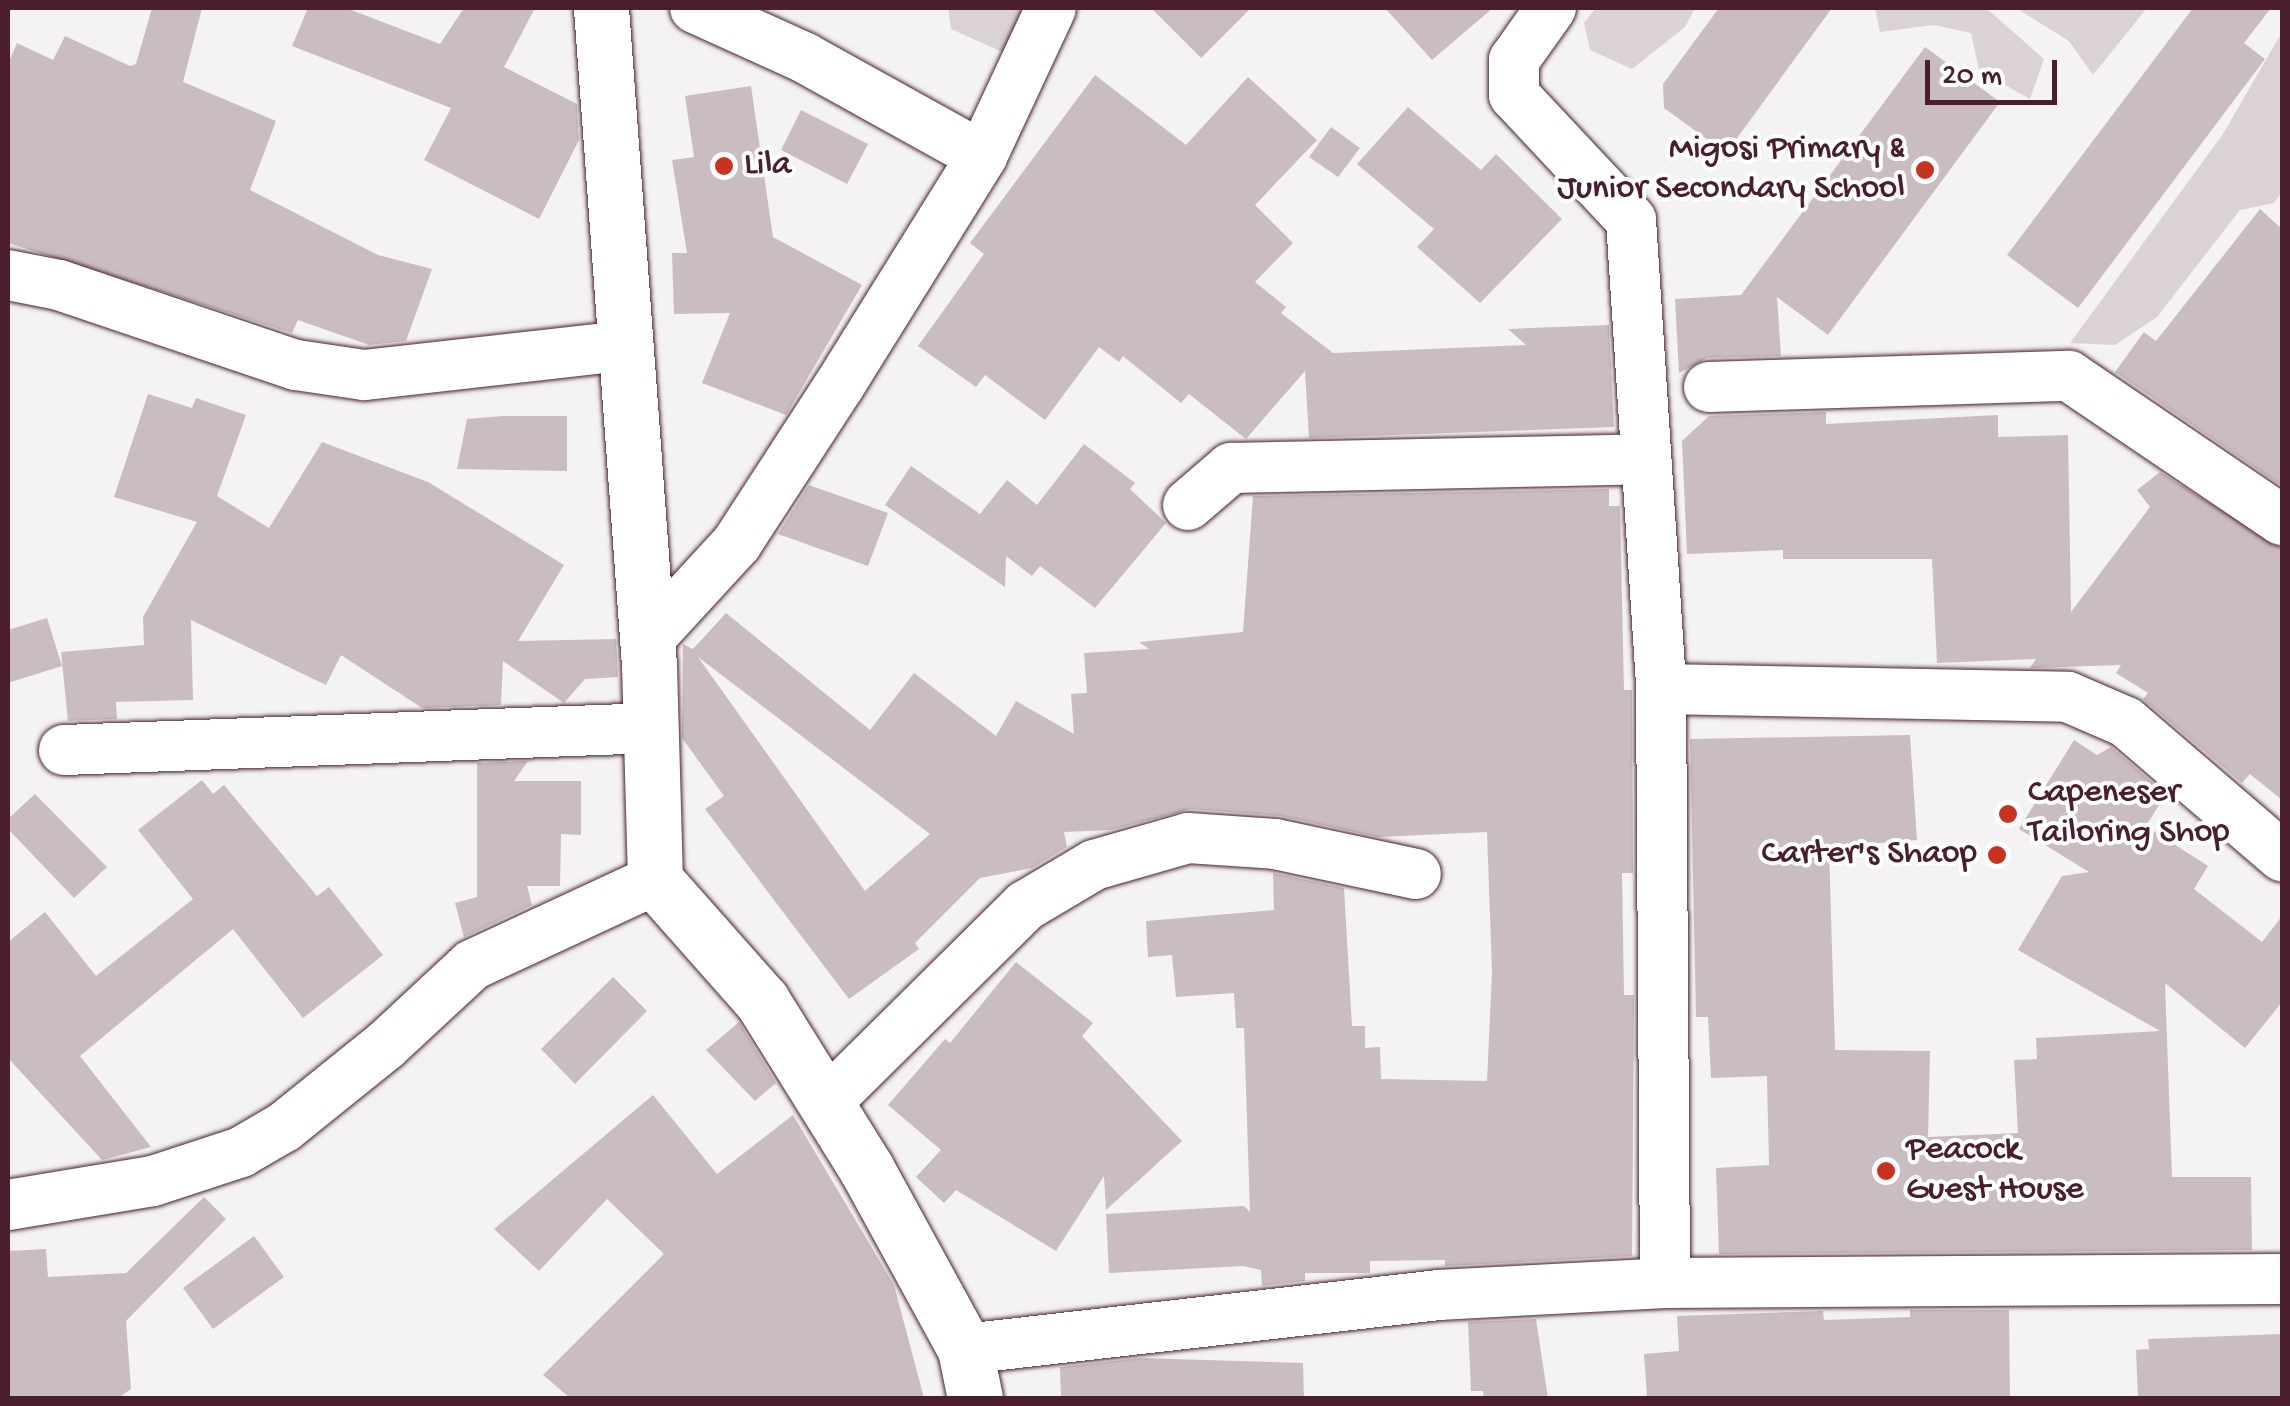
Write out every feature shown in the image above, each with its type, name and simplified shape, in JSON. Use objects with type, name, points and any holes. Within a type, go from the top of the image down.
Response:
[{"type":"street","points":[[601,8],[652,728],[655,880],[762,1001],[826,1104],[970,1374],[1438,1296],[1664,1283],[2282,1279]]},
{"type":"street","points":[[695,8],[804,58],[982,156]]},
{"type":"street","points":[[646,641],[737,543],[982,156],[1051,8]]},
{"type":"street","points":[[1525,18],[1514,60],[1514,96],[1631,220],[1661,689],[1664,1283]]},
{"type":"street","points":[[8,274],[59,285],[296,365],[364,375],[622,346]]},
{"type":"street","points":[[1709,387],[2069,376],[2282,520]]},
{"type":"street","points":[[1188,505],[1230,468],[1645,459]]},
{"type":"street","points":[[1661,689],[2068,698],[2126,722],[2282,856]]},
{"type":"street","points":[[64,750],[652,728]]},
{"type":"street","points":[[826,1104],[1025,906],[1094,865],[1188,838],[1276,844],[1416,874]]},
{"type":"street","points":[[8,1205],[154,1181],[242,1152],[284,1127],[386,1045],[472,965],[655,880]]},
{"type":"shaded area","points":[[948,8],[1046,8],[1027,63],[951,29]]},
{"type":"shaded area","points":[[1596,8],[1695,8],[1685,27],[1632,69],[1590,50],[1584,23]]},
{"type":"shaded area","points":[[1875,8],[1986,8],[2044,59],[2030,99],[1979,70],[1971,33],[1934,25],[1880,32]]},
{"type":"shaded area","points":[[2016,8],[2147,8],[2093,75],[2069,41]]},
{"type":"shaded area","points":[[2282,32],[2282,192],[2274,203],[2240,210],[2157,317],[2115,345],[2070,343],[2223,134]]},
{"type":"building","points":[[152,8],[202,8],[183,82],[276,121],[250,190],[378,255],[432,269],[406,341],[369,345],[298,320],[292,333],[8,243],[8,64],[17,43],[53,60],[65,36],[130,66],[136,64]]},
{"type":"building","points":[[308,8],[346,8],[440,44],[464,8],[535,8],[504,67],[577,104],[579,140],[539,219],[424,160],[451,108],[292,46]]},
{"type":"building","points":[[1151,8],[1251,8],[1201,58]]},
{"type":"building","points":[[1385,8],[1493,8],[1432,60]]},
{"type":"building","points":[[1719,8],[1832,8],[1726,153],[1664,108],[1663,84]]},
{"type":"building","points":[[2193,8],[2271,8],[2244,43],[2265,59],[2078,308],[2007,255]]},
{"type":"building","points":[[1925,47],[2000,102],[1828,335],[1777,297],[1781,356],[1707,358],[1679,373],[1675,299],[1741,295]]},
{"type":"building","points":[[1095,75],[1186,145],[1248,77],[1317,140],[1255,205],[1293,243],[1255,282],[1286,307],[1281,313],[1333,353],[1526,345],[1508,329],[1609,325],[1614,427],[1309,438],[1305,371],[1246,439],[1189,394],[1181,403],[1123,356],[1119,362],[1099,347],[1045,420],[985,375],[976,387],[918,346],[984,254],[970,243]]},
{"type":"building","points":[[751,86],[773,237],[862,285],[786,415],[702,383],[730,313],[674,314],[672,253],[687,253],[672,160],[694,157],[685,96]]},
{"type":"building","points":[[1408,107],[1481,170],[1496,154],[1562,219],[1480,303],[1417,247],[1434,229],[1357,164]]},
{"type":"building","points":[[801,110],[868,144],[847,184],[781,150]]},
{"type":"building","points":[[1331,127],[1360,148],[1338,177],[1309,157]]},
{"type":"building","points":[[2260,209],[2282,229],[2282,486],[2115,372],[2144,332],[2156,341]]},
{"type":"building","points":[[148,394],[192,408],[196,398],[246,415],[217,496],[269,528],[322,442],[428,482],[564,565],[518,641],[616,639],[618,677],[585,679],[564,703],[503,661],[501,705],[422,708],[341,655],[326,685],[191,620],[193,700],[116,702],[117,719],[68,721],[61,652],[144,645],[143,617],[197,522],[114,497]]},
{"type":"building","points":[[1826,412],[1826,424],[1998,415],[1998,437],[2068,435],[2071,612],[2150,507],[2137,490],[2160,472],[2282,548],[2282,800],[2250,774],[2242,783],[2236,778],[2143,699],[2148,693],[2116,673],[2121,665],[2030,668],[2036,659],[1937,663],[1932,559],[1783,559],[1783,550],[1687,554],[1682,441],[1709,416]]},
{"type":"building","points":[[567,416],[567,471],[457,469],[467,419]]},
{"type":"building","points":[[1084,444],[1135,483],[1130,489],[1166,523],[1095,608],[1040,566],[1032,576],[1006,556],[1005,587],[885,505],[911,466],[980,514],[1007,480],[1037,505]]},
{"type":"building","points":[[809,485],[888,513],[868,566],[778,534]]},
{"type":"building","points":[[1609,489],[1609,506],[1620,506],[1624,690],[1632,690],[1633,873],[1622,873],[1624,995],[1634,995],[1632,1256],[1445,1266],[1445,1260],[1370,1261],[1370,1273],[1305,1273],[1305,1281],[1262,1286],[1261,1270],[1243,1266],[1109,1273],[1106,1214],[1244,1206],[1250,1212],[1244,1028],[1236,1028],[1234,993],[1176,997],[1172,955],[1148,957],[1146,921],[1274,910],[1273,873],[1344,888],[1352,1026],[1365,1026],[1365,1048],[1380,1047],[1381,1079],[1487,1081],[1492,972],[1487,832],[1378,837],[1281,816],[1190,809],[1111,830],[1064,832],[1067,847],[1032,868],[980,878],[915,943],[919,949],[849,999],[705,809],[724,796],[682,738],[683,644],[693,649],[726,613],[870,730],[914,673],[996,736],[1016,701],[1074,734],[1071,694],[1087,693],[1084,653],[1149,649],[1139,642],[1243,632],[1253,496]],"holes":[[[698,657],[930,834],[865,891]]]},
{"type":"building","points":[[47,618],[62,666],[8,683],[8,630]]},
{"type":"building","points":[[1910,735],[1917,840],[1829,847],[1835,1050],[1930,1051],[1928,1137],[2018,1133],[2014,1060],[2037,1059],[2036,1038],[2160,1031],[2018,950],[2062,876],[2089,872],[2019,829],[2074,740],[2097,755],[2111,747],[2166,794],[2146,826],[2208,866],[2194,889],[2262,942],[2282,916],[2282,1002],[2245,1048],[2165,983],[2172,1177],[2251,1177],[2252,1250],[1719,1254],[1716,1168],[1769,1165],[1767,1076],[1711,1078],[1708,1017],[1696,1017],[1690,739]]},
{"type":"building","points":[[528,761],[514,781],[581,781],[581,835],[561,834],[560,886],[527,886],[532,905],[464,937],[455,903],[477,897],[477,763]]},
{"type":"building","points":[[202,780],[213,794],[224,785],[317,896],[329,887],[383,955],[303,1018],[233,929],[80,1056],[151,1147],[102,1160],[8,1058],[8,942],[45,912],[96,976],[193,899],[138,830]]},
{"type":"building","points":[[35,794],[107,867],[74,898],[8,829],[8,819]]},
{"type":"building","points":[[1016,962],[1093,1023],[1082,1036],[1182,1141],[1106,1210],[1104,1176],[1056,1251],[956,1190],[944,1203],[916,1177],[941,1150],[888,1105],[945,1039],[950,1043]]},
{"type":"building","points":[[613,977],[647,1011],[575,1084],[541,1049]]},
{"type":"building","points":[[739,1022],[776,1083],[755,1101],[706,1050]]},
{"type":"building","points":[[653,1095],[717,1174],[793,1115],[894,1285],[924,1398],[570,1398],[543,1375],[664,1254],[607,1199],[539,1271],[494,1229]]},
{"type":"building","points":[[204,1197],[226,1219],[126,1321],[131,1389],[118,1398],[8,1398],[8,1251],[46,1249],[48,1277],[126,1273]]},
{"type":"building","points":[[254,1236],[284,1277],[213,1329],[183,1288]]},
{"type":"building","points":[[1910,1310],[2009,1310],[2010,1398],[1647,1398],[1644,1354],[1679,1351],[1677,1316],[1823,1311],[1824,1320],[1910,1317]]},
{"type":"building","points":[[1536,1319],[1548,1398],[1484,1398],[1483,1391],[1471,1391],[1468,1322]]},
{"type":"building","points":[[2282,1334],[2282,1398],[2138,1398],[2136,1350],[2149,1349],[2148,1339]]},
{"type":"building","points":[[1140,1358],[1303,1363],[1304,1398],[1061,1398],[1060,1367]]},
{"type":"place","name":"Lila","points":[[724,166]]},
{"type":"place","name":"Migosi Primary & Junior Secondary School","points":[[1925,170]]},
{"type":"place","name":"Capeneser Tailoring Shop","points":[[2008,814]]},
{"type":"place","name":"Carter's Shaop","points":[[1997,855]]},
{"type":"place","name":"Peacock Guest House","points":[[1886,1171]]}]
